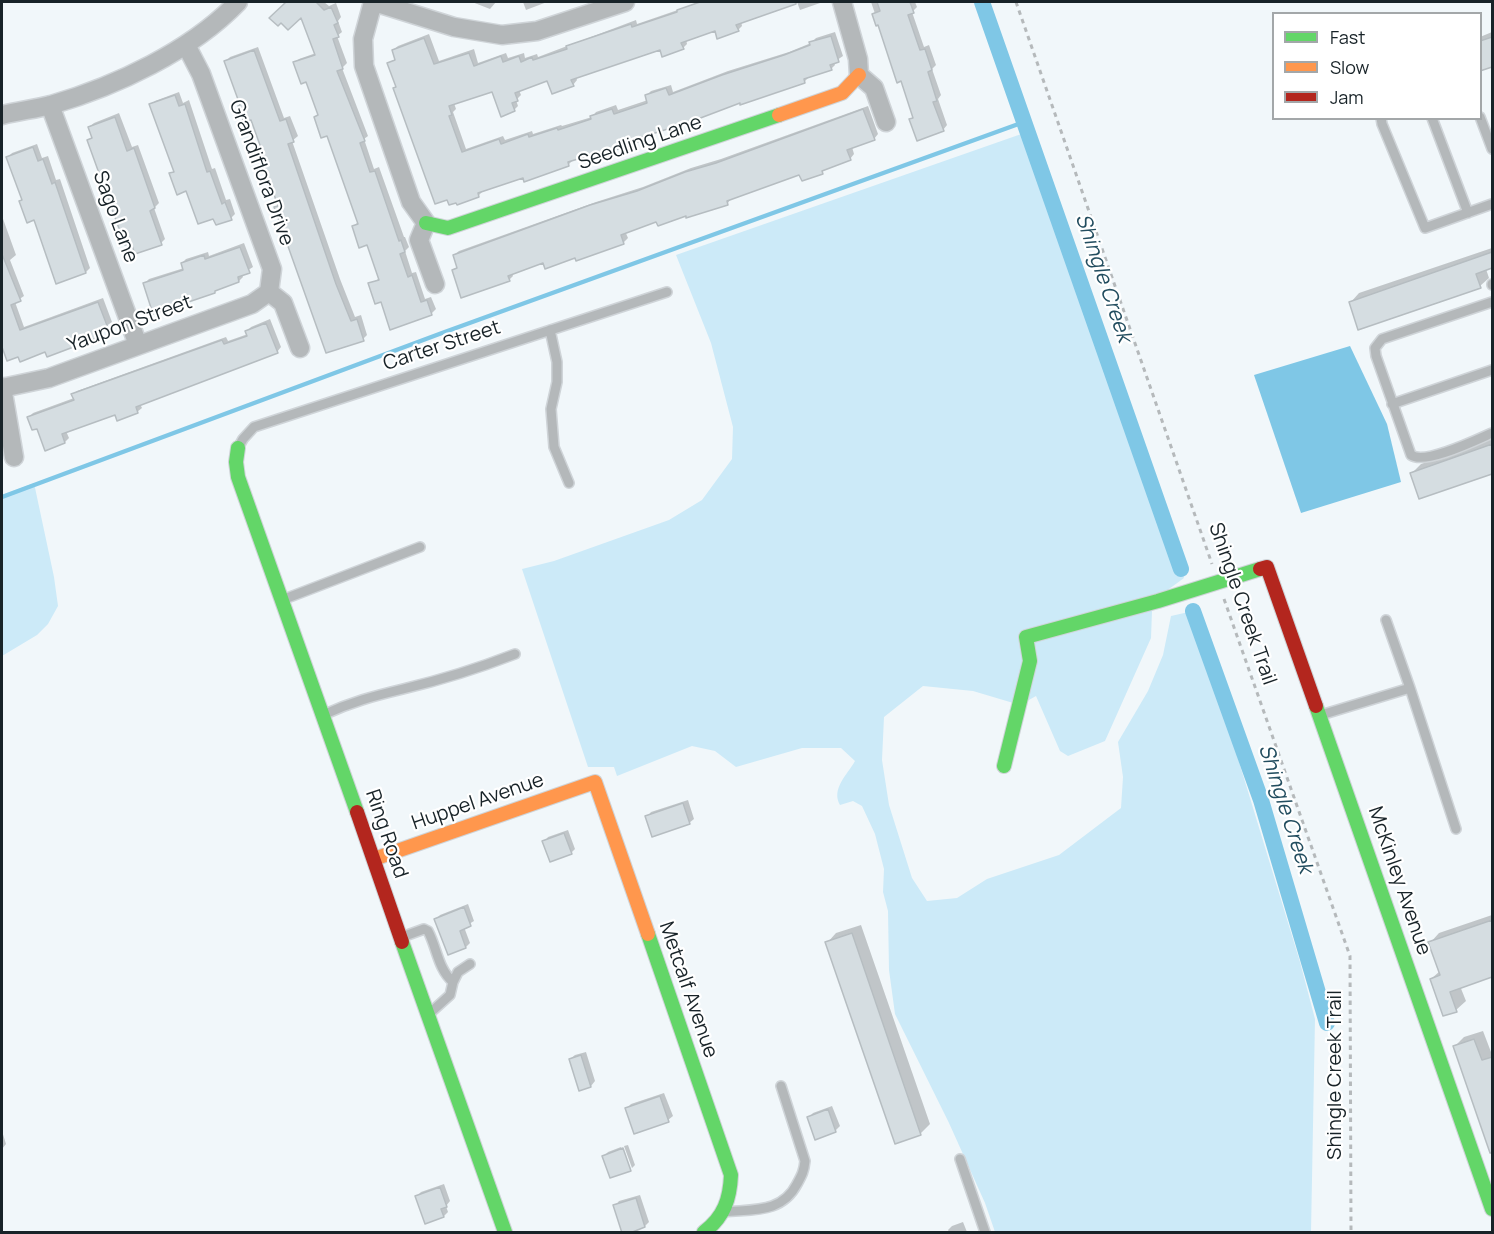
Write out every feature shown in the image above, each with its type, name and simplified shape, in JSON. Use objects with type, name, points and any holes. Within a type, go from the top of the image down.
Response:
[{"type":"street","points":[[2,115],[51,105],[119,80],[186,45],[238,2]]},
{"type":"street","points":[[435,284],[420,240],[426,223],[411,202],[364,66],[363,39],[374,2],[454,27],[502,35],[537,31],[625,2]]},
{"type":"street","points":[[842,2],[858,59],[859,75],[874,88],[886,122]]},
{"type":"street","name":"Grandiflora Drive","points":[[186,45],[201,74],[272,269],[269,292]]},
{"type":"street","name":"Seedling Lane","points":[[426,223],[448,228],[551,194],[842,93],[859,75]]},
{"type":"street","name":"Sago Lane","points":[[51,105],[138,345]]},
{"type":"street","points":[[269,292],[283,303],[300,348]]},
{"type":"street","name":"Yaupon Street","points":[[2,388],[49,378],[252,304],[269,292]]},
{"type":"street","points":[[2,388],[14,457]]},
{"type":"street","name":"Ring Road","points":[[238,448],[237,477],[402,937],[505,1233]]},
{"type":"street","name":"McKinley Avenue","points":[[1219,583],[1267,567],[1492,1209]]},
{"type":"street","points":[[1004,766],[1030,661],[1026,637],[1219,583]]},
{"type":"street","name":"Huppel Avenue","points":[[374,859],[595,782]]},
{"type":"street","name":"Metcalf Avenue","points":[[595,782],[731,1175],[730,1198],[724,1212]]},
{"type":"street","points":[[712,1230],[724,1212]]},
{"type":"lane","points":[[1382,120],[1425,228],[1492,204]]},
{"type":"lane","points":[[1433,120],[1468,213]]},
{"type":"lane","points":[[1481,120],[1492,149]]},
{"type":"lane","name":"Carter Street","points":[[238,448],[255,427],[667,292]]},
{"type":"lane","points":[[1492,302],[1382,339],[1375,348],[1408,450],[1416,458],[1428,458],[1492,434]]},
{"type":"lane","points":[[550,330],[557,362],[557,382],[551,409],[554,447],[569,483]]},
{"type":"lane","points":[[1392,405],[1492,370]]},
{"type":"lane","points":[[282,600],[420,547]]},
{"type":"lane","points":[[1386,620],[1456,829]]},
{"type":"lane","points":[[323,715],[377,694],[404,689],[485,666],[515,654]]},
{"type":"lane","points":[[1319,716],[1410,688]]},
{"type":"lane","points":[[402,937],[424,929],[428,931],[442,968],[453,982]]},
{"type":"lane","points":[[428,1014],[450,995],[458,972],[470,964]]},
{"type":"lane","points":[[724,1212],[763,1208],[782,1203],[792,1194],[804,1171],[805,1161],[781,1086]]},
{"type":"lane","points":[[960,1159],[985,1233]]},
{"type":"path","name":"Shingle Creek Trail","points":[[1016,2],[1350,956],[1351,1233]]},
{"type":"shaded area","points":[[1027,132],[1184,578],[1169,589],[1152,611],[1151,638],[1105,741],[1068,756],[1060,751],[1036,696],[1020,705],[973,691],[923,686],[884,717],[882,760],[889,805],[912,878],[927,901],[957,898],[987,879],[1059,855],[1121,808],[1123,777],[1118,742],[1148,691],[1163,655],[1171,616],[1193,611],[1300,962],[1315,1019],[1311,1232],[995,1232],[985,1203],[949,1123],[895,1014],[889,970],[888,911],[883,892],[884,869],[875,834],[862,806],[853,801],[840,805],[837,793],[841,782],[855,761],[841,748],[802,748],[736,767],[715,751],[692,746],[617,776],[614,767],[588,767],[522,569],[554,561],[669,520],[702,500],[732,459],[733,427],[711,343],[676,255]]},
{"type":"shaded area","points":[[34,483],[58,606],[48,624],[37,635],[2,656],[2,495]]},
{"type":"water","points":[[1350,346],[1387,424],[1401,482],[1301,513],[1254,375]]},
{"type":"building","points":[[286,2],[316,2],[324,10],[331,7],[338,23],[334,25],[339,37],[333,39],[343,69],[337,71],[365,141],[360,143],[370,172],[375,171],[399,241],[401,240],[405,252],[400,254],[408,277],[412,275],[421,302],[427,300],[432,315],[390,330],[381,302],[375,304],[368,283],[379,280],[367,245],[359,248],[352,226],[358,224],[327,136],[321,138],[314,117],[318,115],[306,82],[301,84],[293,62],[315,55],[301,18],[288,30],[281,23],[278,26],[269,18]]},
{"type":"building","points":[[700,2],[796,2],[796,4],[736,25],[739,31],[717,39],[715,31],[681,43],[684,49],[662,57],[660,50],[571,80],[574,86],[552,94],[547,81],[515,93],[518,101],[512,103],[515,111],[501,117],[492,92],[449,106],[452,115],[449,116],[462,152],[499,139],[501,144],[528,134],[529,137],[557,128],[558,130],[612,109],[614,114],[647,103],[645,95],[666,88],[669,95],[784,55],[810,45],[809,42],[831,36],[839,62],[830,65],[832,70],[804,79],[805,83],[639,138],[640,141],[602,155],[601,152],[568,162],[569,166],[524,182],[523,178],[478,193],[479,197],[457,205],[456,203],[449,205],[447,200],[435,204],[393,88],[396,87],[387,63],[395,60],[392,50],[424,38],[434,64],[469,53],[474,66],[501,56],[503,62],[519,56],[521,62],[532,57],[533,60],[567,49],[566,46],[631,24],[632,27]]},
{"type":"building","points":[[877,2],[910,2],[914,13],[908,15],[920,50],[925,49],[932,70],[928,72],[937,101],[933,102],[944,131],[917,141],[909,119],[913,118],[901,81],[897,83],[878,25],[876,26],[872,14],[880,11]]},
{"type":"building","points":[[1492,37],[1492,67],[1482,70],[1482,40]]},
{"type":"building","points":[[254,50],[280,121],[286,119],[294,142],[288,144],[336,284],[351,321],[357,319],[364,341],[326,353],[274,207],[278,206],[263,163],[266,162],[251,120],[244,123],[224,61]]},
{"type":"building","points":[[175,95],[179,106],[185,104],[207,172],[210,171],[222,204],[225,202],[232,220],[216,225],[213,219],[198,224],[186,191],[177,195],[169,173],[174,172],[149,104]]},
{"type":"building","points":[[863,109],[875,140],[847,150],[851,160],[822,171],[823,174],[802,181],[799,175],[727,201],[728,205],[658,226],[656,222],[621,235],[624,244],[545,269],[543,263],[508,276],[510,281],[461,298],[452,270],[457,268],[453,255]]},
{"type":"building","points":[[115,117],[127,151],[134,148],[155,208],[150,211],[162,245],[135,254],[131,243],[125,245],[87,140],[92,138],[88,127]]},
{"type":"building","points":[[33,147],[38,161],[43,159],[52,184],[55,182],[86,273],[56,284],[34,220],[27,223],[19,201],[22,200],[6,157]]},
{"type":"building","points":[[240,247],[250,273],[238,277],[239,282],[215,291],[215,293],[153,314],[143,283],[183,270],[181,263],[204,255],[205,259]]},
{"type":"building","points":[[1492,252],[1492,268],[1476,274],[1481,288],[1358,330],[1349,302]]},
{"type":"building","points":[[2,254],[21,301],[11,305],[20,330],[98,302],[108,328],[98,332],[100,337],[47,357],[45,352],[20,362],[18,357],[7,361],[2,347]]},
{"type":"building","points":[[266,323],[278,353],[136,407],[138,413],[117,421],[115,415],[62,434],[65,443],[45,451],[37,429],[32,430],[27,417],[74,400],[71,394],[222,340],[224,344],[247,336],[245,331]]},
{"type":"building","points":[[1492,444],[1492,474],[1419,499],[1410,473]]},
{"type":"building","points":[[683,803],[690,824],[652,837],[645,816]]},
{"type":"building","points":[[564,833],[572,854],[550,862],[542,841]]},
{"type":"building","points":[[464,907],[471,926],[460,931],[466,948],[448,955],[434,919]]},
{"type":"building","points":[[1492,920],[1492,977],[1450,992],[1457,1012],[1443,1016],[1430,979],[1440,975],[1428,942]]},
{"type":"building","points":[[852,933],[921,1135],[895,1144],[825,942]]},
{"type":"building","points":[[1474,1039],[1482,1060],[1492,1057],[1492,1153],[1490,1153],[1453,1046]]},
{"type":"building","points":[[581,1055],[591,1087],[579,1091],[569,1059]]},
{"type":"building","points":[[660,1096],[669,1122],[634,1134],[625,1108]]},
{"type":"building","points":[[828,1109],[836,1132],[815,1140],[807,1117]]},
{"type":"building","points":[[623,1148],[631,1171],[610,1178],[602,1156]]},
{"type":"building","points":[[440,1187],[447,1207],[441,1209],[444,1217],[425,1224],[415,1196]]},
{"type":"building","points":[[636,1198],[645,1227],[630,1233],[622,1233],[613,1205]]},
{"type":"waterway","name":"Shingle Creek","points":[[982,2],[1181,569]]},
{"type":"waterway","points":[[2,497],[442,333],[1024,122]]},
{"type":"waterway","name":"Shingle Creek","points":[[1193,611],[1261,800],[1327,1023]]},
{"type":"traffic: fast","points":[[426,223],[448,228],[779,115]]},
{"type":"traffic: fast","points":[[238,448],[236,462],[238,477],[357,812]]},
{"type":"traffic: fast","points":[[1004,766],[1030,661],[1026,637],[1158,601],[1260,569]]},
{"type":"traffic: fast","points":[[1316,706],[1492,1209]]},
{"type":"traffic: fast","points":[[648,934],[731,1175],[725,1207],[717,1220],[704,1232]]},
{"type":"traffic: fast","points":[[402,942],[505,1232]]},
{"type":"traffic: slow","points":[[779,115],[842,93],[859,75]]},
{"type":"traffic: slow","points":[[374,859],[595,782],[648,934]]},
{"type":"traffic: jam","points":[[1260,569],[1267,567],[1316,706]]},
{"type":"traffic: jam","points":[[357,812],[402,942]]}]
